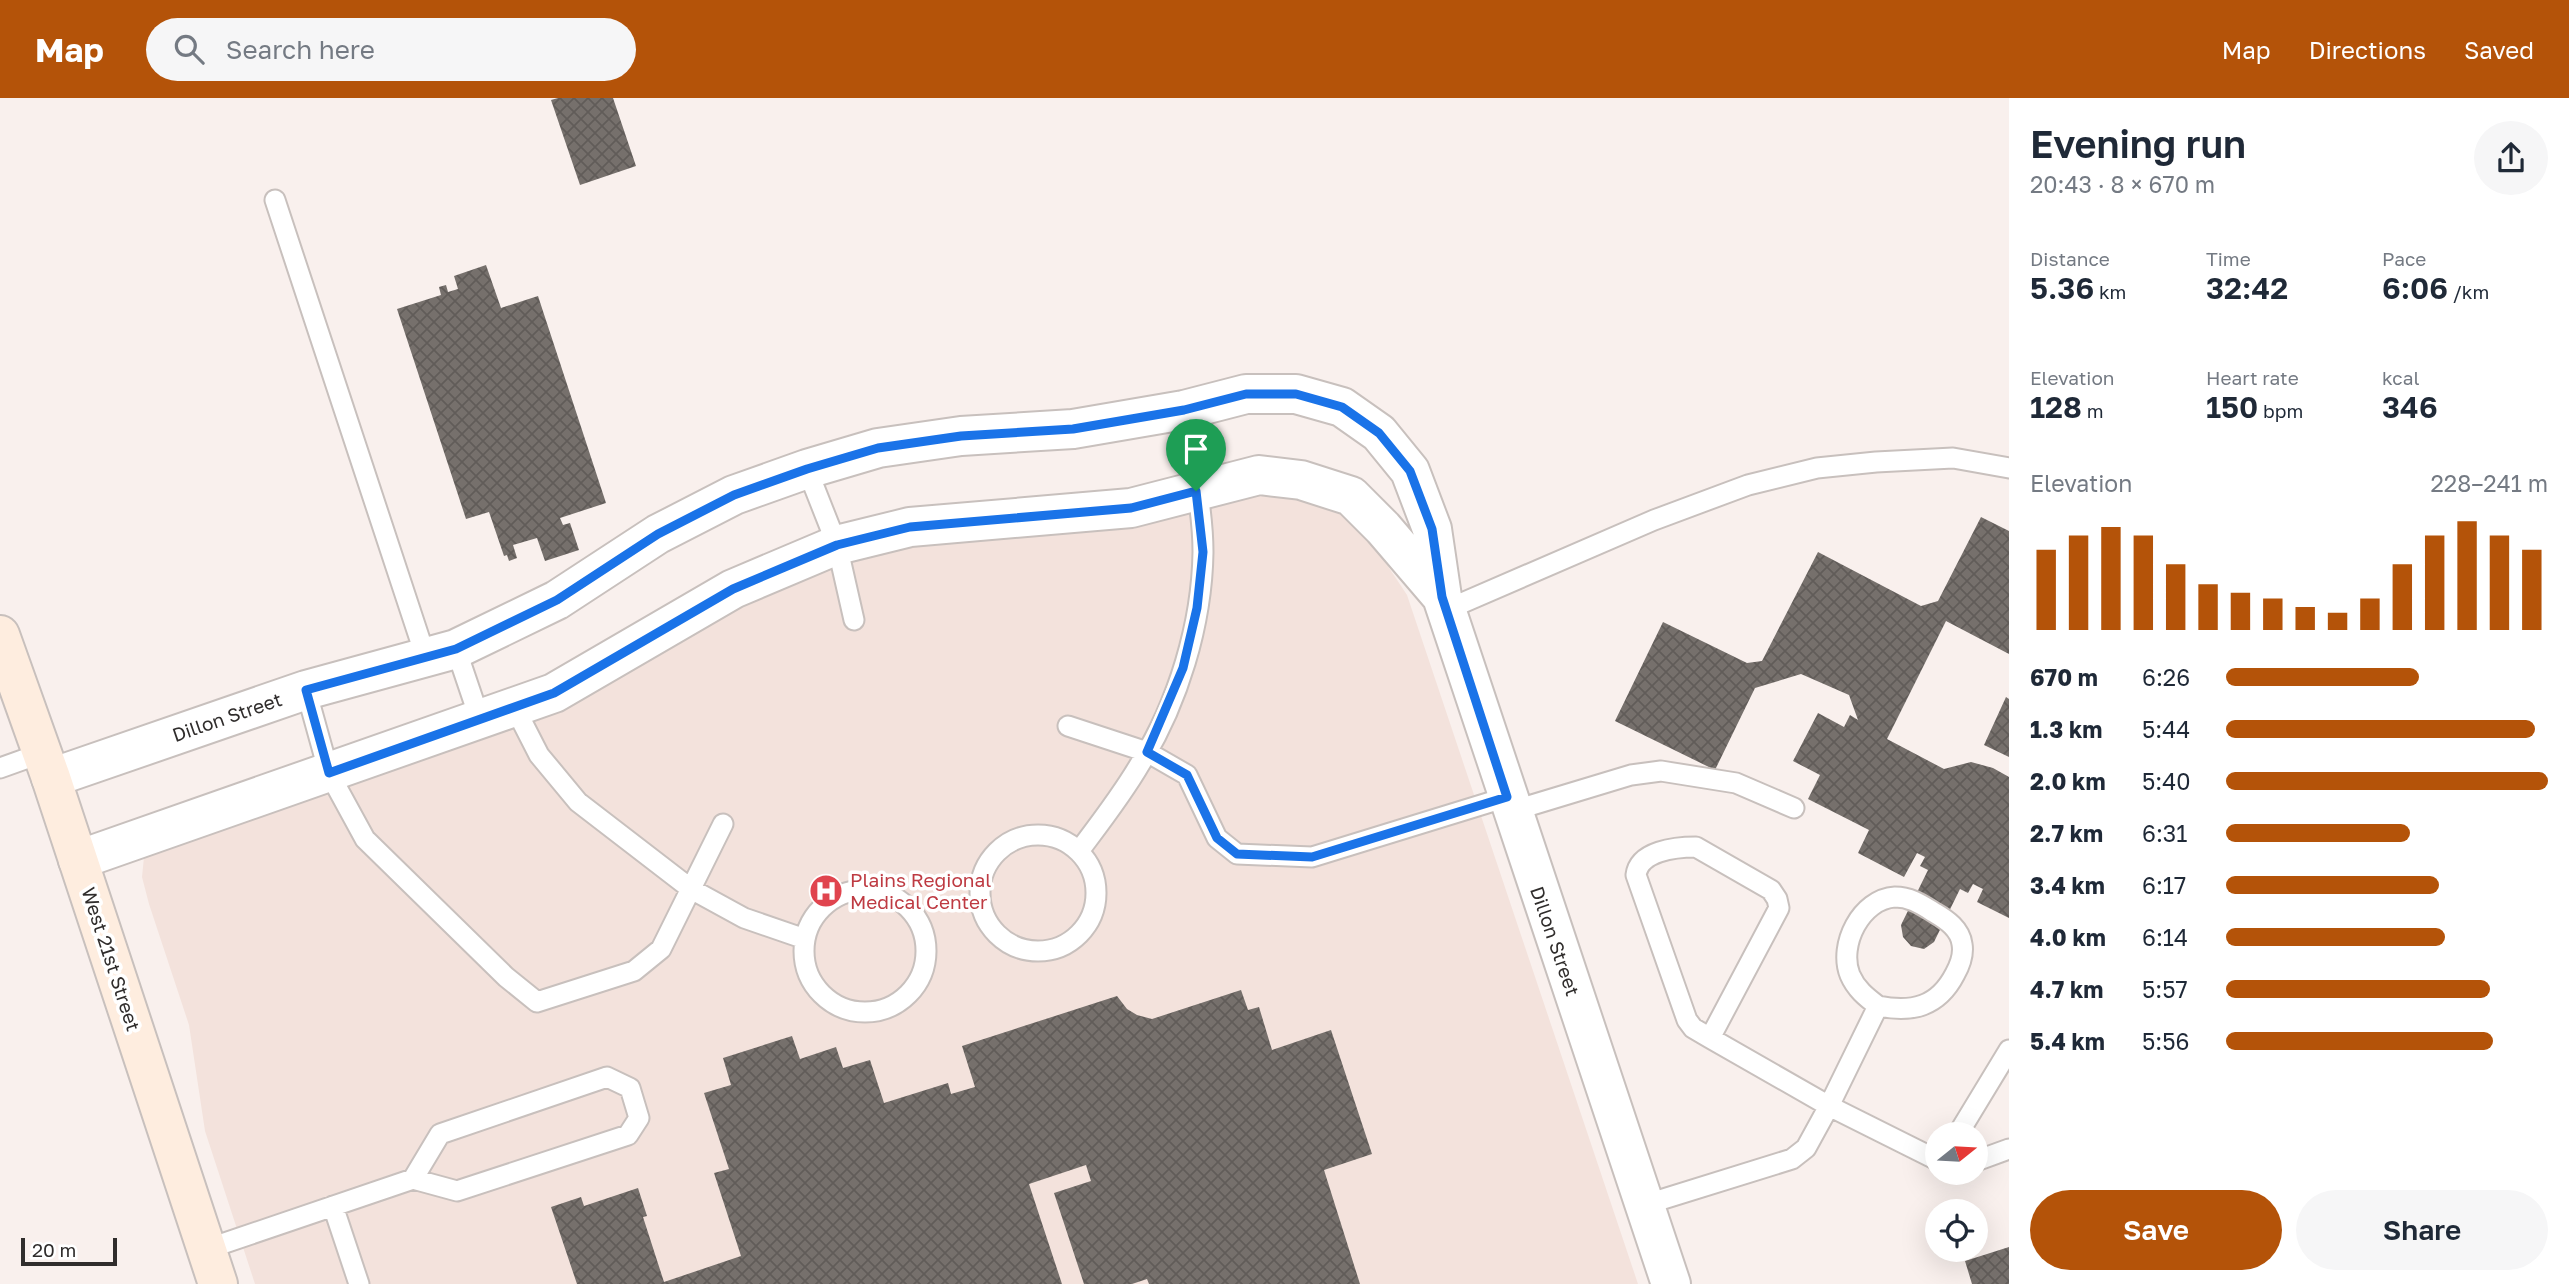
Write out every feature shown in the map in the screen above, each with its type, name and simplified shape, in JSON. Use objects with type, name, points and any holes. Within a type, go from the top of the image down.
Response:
[{"type":"main road","name":"West 21st Street","points":[[0,635],[78,860],[212,1266]]},
{"type":"street","name":"Dillon Street","points":[[46,765],[440,652],[557,600],[658,534],[734,495],[878,448],[961,436],[1073,429],[1184,410],[1246,394],[1296,394],[1342,407],[1379,433],[1410,471],[1432,529],[1444,603],[1671,1284]]},
{"type":"street","name":"Dillon Street","points":[[78,860],[554,693],[733,589],[837,545],[910,527],[1131,508],[1259,475],[1301,480],[1351,496],[1382,528],[1444,603]]},
{"type":"lane","points":[[275,200],[440,652],[539,755],[578,802],[691,889],[744,918],[805,939]]},
{"type":"lane","points":[[1079,851],[1108,813],[1147,752],[1183,668],[1197,608],[1203,552],[1184,410]]},
{"type":"lane","points":[[1444,603],[1748,485],[1817,468],[1953,458],[2009,468]]},
{"type":"lane","points":[[807,469],[837,545],[854,620]]},
{"type":"lane","points":[[306,690],[329,773],[365,839],[506,976],[537,1002],[634,971],[661,949],[723,824]]},
{"type":"lane","points":[[1068,726],[1147,752],[1187,775],[1217,838],[1237,854],[1312,857],[1510,804],[1631,775],[1661,771],[1736,783],[1794,808]]},
{"type":"lane","points":[[0,768],[46,765]]},
{"type":"lane","points":[[1037,834],[1060,838],[1079,851],[1092,870],[1097,892],[1092,915],[1080,934],[1061,947],[1039,952],[1016,947],[997,935],[984,916],[979,893],[983,871],[996,851],[1015,838],[1037,834]]},
{"type":"lane","points":[[1710,1038],[1779,908],[1777,899],[1770,890],[1696,847],[1684,847],[1644,857],[1637,866],[1636,875],[1686,1020],[1693,1028],[1710,1038],[1829,1106],[1925,1154]]},
{"type":"lane","points":[[864,889],[884,892],[902,902],[917,917],[925,936],[927,956],[921,977],[910,993],[894,1005],[876,1012],[856,1012],[837,1006],[822,994],[810,978],[805,958],[805,939],[813,920],[825,904],[844,893],[864,889]]},
{"type":"lane","points":[[1895,897],[1913,900],[1947,920],[1961,937],[1963,948],[1960,965],[1939,996],[1922,1007],[1898,1010],[1878,1006],[1859,991],[1849,974],[1848,939],[1866,911],[1880,902],[1895,897]]},
{"type":"lane","points":[[1644,1205],[1792,1159],[1806,1148],[1878,1006]]},
{"type":"lane","points":[[1965,1122],[2009,1050]]},
{"type":"lane","points":[[212,1266],[333,1206],[413,1179],[457,1191],[628,1136],[639,1118],[630,1088],[607,1077],[440,1134],[413,1179]]},
{"type":"lane","points":[[1988,1157],[2009,1149]]},
{"type":"lane","points":[[333,1206],[359,1284]]},
{"type":"shaded area","name":"Plains Regional Medical Center","points":[[1264,488],[1316,493],[1360,524],[1407,595],[1638,1284],[255,1284],[205,1131],[189,1025],[149,904],[142,877],[144,857],[575,703],[693,627],[776,584],[862,555],[948,537]]},
{"type":"building","points":[[613,98],[636,166],[580,185],[551,100]]},
{"type":"building","points":[[486,265],[501,308],[538,296],[606,503],[560,518],[563,525],[570,523],[579,550],[545,561],[537,538],[513,545],[517,558],[509,561],[507,555],[504,556],[489,512],[466,519],[397,309],[441,295],[439,287],[446,285],[448,292],[458,289],[454,276]]},
{"type":"building","points":[[1981,517],[2009,531],[2009,654],[1946,621],[1887,739],[1944,769],[1971,762],[1993,768],[2009,777],[2009,918],[1977,902],[1983,889],[1973,884],[1968,893],[1960,889],[1934,942],[1924,949],[1911,946],[1903,937],[1901,925],[1928,870],[1920,866],[1925,857],[1917,853],[1904,877],[1858,853],[1869,830],[1808,799],[1820,775],[1793,761],[1818,713],[1844,727],[1850,715],[1858,720],[1849,695],[1801,674],[1755,688],[1715,770],[1615,721],[1663,622],[1747,663],[1762,661],[1818,552],[1921,606],[1938,601]]},
{"type":"building","points":[[2006,697],[2009,699],[2009,757],[1984,745]]},
{"type":"building","points":[[1241,990],[1248,1010],[1259,1007],[1272,1050],[1331,1030],[1372,1154],[1324,1170],[1360,1284],[1149,1284],[1147,1279],[1132,1284],[1084,1284],[1054,1193],[1091,1181],[1086,1165],[1029,1184],[1062,1284],[577,1284],[551,1207],[581,1197],[584,1206],[638,1188],[647,1216],[643,1217],[664,1282],[741,1256],[714,1173],[729,1169],[704,1093],[731,1085],[723,1058],[792,1036],[800,1059],[836,1047],[843,1068],[870,1060],[884,1103],[948,1083],[951,1094],[975,1087],[962,1046],[1117,996],[1127,1009],[1152,1019]]},
{"type":"building","points":[[2009,1247],[2009,1284],[1972,1284],[1965,1262],[1988,1262],[1988,1254]]},
{"type":"place","name":"Plains Regional Medical Center","points":[[826,891]]},
{"type":"route","points":[[1246,394],[1296,394],[1342,407],[1379,433],[1410,471],[1432,529],[1442,597],[1507,797],[1312,857],[1237,854],[1217,838],[1187,775],[1147,752],[1183,668],[1197,608],[1203,552],[1196,491],[1131,508],[910,527],[837,545],[733,589],[554,693],[329,773],[306,690],[425,655],[456,649],[557,600],[658,534],[734,495],[807,469],[878,448],[961,436],[1073,429],[1184,410],[1246,394]]}]
